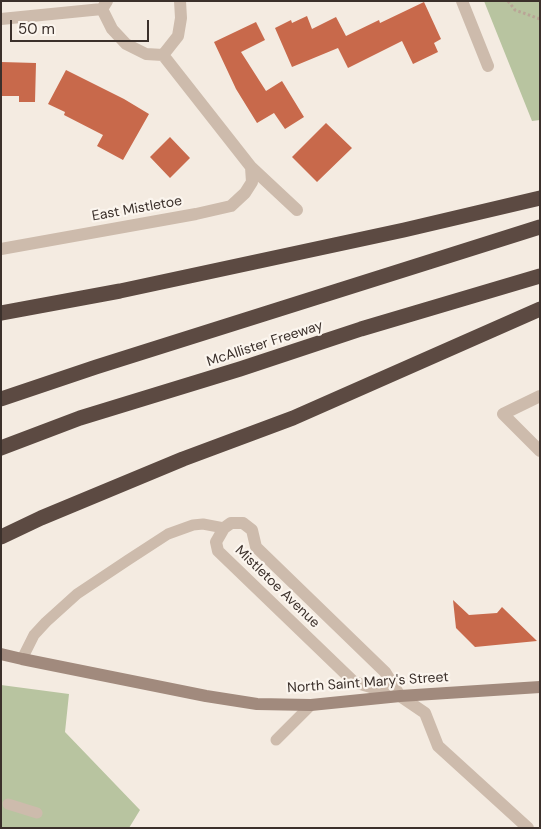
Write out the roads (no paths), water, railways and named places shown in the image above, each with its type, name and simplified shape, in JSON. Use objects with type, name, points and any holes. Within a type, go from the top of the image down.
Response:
[{"type":"highway","points":[[1,313],[120,291],[404,230],[540,198]]},
{"type":"highway","name":"McAllister Freeway","points":[[1,399],[540,227]]},
{"type":"highway","name":"McAllister Freeway","points":[[1,448],[80,418],[240,369],[370,326],[540,276]]},
{"type":"highway","points":[[1,537],[41,518],[183,459],[293,418],[540,309]]},
{"type":"main road","name":"North Saint Mary's Street","points":[[1,654],[197,694],[257,704],[311,706],[400,696],[540,687]]},
{"type":"main road","name":"North Saint Mary's Street","points":[[1,658],[22,659]]},
{"type":"street","points":[[163,55],[178,36],[181,18],[180,1]]},
{"type":"street","points":[[462,1],[488,66]]},
{"type":"street","points":[[1,19],[104,5],[112,29],[126,44],[146,54],[163,55],[251,167],[297,210]]},
{"type":"street","name":"East Mistletoe","points":[[1,249],[232,206],[245,193],[252,182],[251,167]]},
{"type":"street","points":[[540,396],[503,414],[540,451]]},
{"type":"street","name":"Mistletoe Avenue","points":[[231,523],[242,523],[252,530],[256,547],[385,672],[400,696],[354,682],[218,551],[216,542],[224,528],[231,523]]},
{"type":"street","points":[[400,696],[425,713],[438,746],[528,828]]},
{"type":"lane","points":[[22,659],[34,635],[46,622],[77,594],[120,565],[168,534],[203,524],[224,528]]},
{"type":"lane","points":[[276,740],[311,706]]},
{"type":"lane","points":[[8,804],[37,813]]}]
